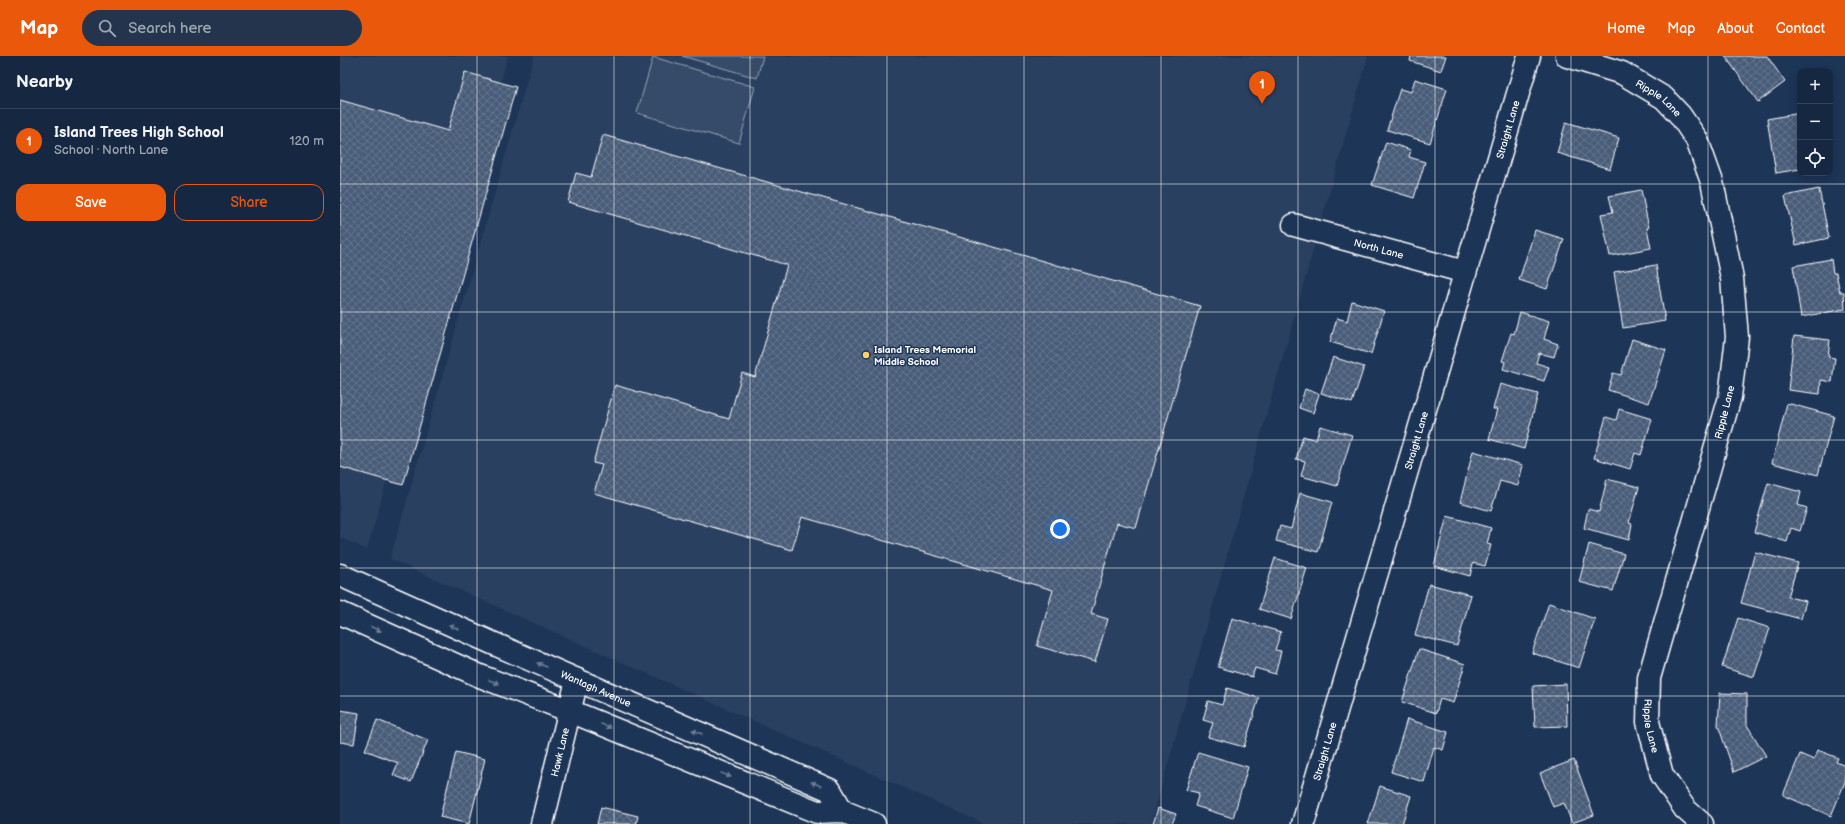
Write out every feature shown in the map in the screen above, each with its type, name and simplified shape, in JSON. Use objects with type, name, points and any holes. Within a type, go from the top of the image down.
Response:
[{"type":"street","name":"Straight Lane","points":[[1303,824],[1529,56]]},
{"type":"street","name":"Ripple Lane","points":[[1567,56],[1622,73],[1664,98],[1680,116],[1696,140],[1712,182],[1732,278],[1737,337],[1730,397],[1649,678],[1648,722],[1662,775],[1684,809],[1702,824]]},
{"type":"street","name":"North Lane","points":[[1294,225],[1465,272]]},
{"type":"street","name":"Wantagh Avenue","points":[[340,575],[830,790],[840,817]]},
{"type":"street","points":[[340,613],[480,676],[570,711],[817,812],[874,824]]},
{"type":"street","name":"Hawk Lane","points":[[542,824],[578,680]]},
{"type":"shaded area","points":[[340,56],[508,56],[367,550],[340,537]]},
{"type":"shaded area","name":"Island Trees Memorial Middle School","points":[[534,56],[1368,56],[1151,824],[985,824],[390,559]]},
{"type":"shaded area","points":[[682,56],[763,56],[757,78]]},
{"type":"shaded area","points":[[653,57],[755,87],[739,143],[637,113]]},
{"type":"building","points":[[1411,56],[1446,56],[1441,71],[1410,61]]},
{"type":"building","points":[[1725,56],[1767,56],[1785,82],[1758,102]]},
{"type":"building","points":[[465,72],[516,87],[403,485],[340,467],[340,100],[448,131]]},
{"type":"building","points":[[1415,79],[1447,89],[1430,143],[1387,130],[1400,89],[1411,92]]},
{"type":"building","points":[[1797,114],[1797,170],[1776,173],[1767,119]]},
{"type":"building","points":[[1566,122],[1619,138],[1610,169],[1557,153]]},
{"type":"building","points":[[603,135],[1200,306],[1136,528],[1117,523],[1091,614],[1108,619],[1095,662],[1037,646],[1053,590],[802,517],[792,550],[594,493],[602,465],[593,463],[615,385],[729,419],[742,373],[755,377],[787,265],[568,202],[576,173],[591,177]]},
{"type":"building","points":[[1386,142],[1411,150],[1409,157],[1425,162],[1414,198],[1372,185]]},
{"type":"building","points":[[1819,189],[1829,238],[1796,245],[1785,196]]},
{"type":"building","points":[[1641,190],[1649,228],[1647,228],[1651,248],[1610,256],[1601,214],[1613,212],[1609,196]]},
{"type":"building","points":[[1535,230],[1564,239],[1547,289],[1519,280]]},
{"type":"building","points":[[1831,259],[1833,273],[1836,273],[1840,292],[1844,292],[1845,309],[1801,317],[1793,266]]},
{"type":"building","points":[[1656,265],[1665,321],[1623,328],[1614,272]]},
{"type":"building","points":[[1352,301],[1384,311],[1371,354],[1330,342],[1337,318],[1347,321]]},
{"type":"building","points":[[1520,312],[1549,321],[1544,339],[1558,344],[1554,357],[1539,353],[1536,363],[1549,367],[1544,381],[1503,369],[1505,362],[1502,361],[1511,333],[1514,334]]},
{"type":"building","points":[[1794,336],[1830,340],[1828,357],[1835,358],[1832,382],[1821,380],[1820,394],[1788,390]]},
{"type":"building","points":[[1632,339],[1666,350],[1649,403],[1608,390],[1613,373],[1621,375]]},
{"type":"building","points":[[1333,357],[1364,367],[1352,403],[1321,393]]},
{"type":"building","points":[[1500,384],[1538,394],[1524,449],[1489,439],[1497,409],[1493,409]]},
{"type":"building","points":[[1305,389],[1319,394],[1313,413],[1299,408]]},
{"type":"building","points":[[1787,403],[1834,416],[1818,475],[1772,463]]},
{"type":"building","points":[[1619,409],[1652,419],[1641,455],[1635,453],[1630,469],[1594,458],[1606,417],[1616,420]]},
{"type":"building","points":[[1320,426],[1352,435],[1337,486],[1301,476],[1305,461],[1296,459],[1303,436],[1316,440]]},
{"type":"building","points":[[1473,451],[1523,465],[1518,486],[1500,481],[1491,511],[1460,502]]},
{"type":"building","points":[[1607,479],[1639,487],[1629,523],[1632,524],[1629,540],[1584,528],[1588,509],[1599,512]]},
{"type":"building","points":[[1768,483],[1801,492],[1798,505],[1807,508],[1800,531],[1791,528],[1787,542],[1754,532]]},
{"type":"building","points":[[1300,493],[1332,502],[1318,552],[1276,541],[1280,526],[1291,529]]},
{"type":"building","points":[[1447,516],[1491,528],[1487,544],[1491,545],[1485,566],[1473,563],[1470,576],[1434,566]]},
{"type":"building","points":[[1589,544],[1624,554],[1613,591],[1579,582]]},
{"type":"building","points":[[1755,552],[1798,563],[1788,597],[1806,601],[1801,619],[1741,603]]},
{"type":"building","points":[[1275,558],[1307,568],[1291,619],[1259,609]]},
{"type":"building","points":[[1429,584],[1471,595],[1457,646],[1415,635]]},
{"type":"building","points":[[1549,603],[1595,619],[1579,668],[1532,653]]},
{"type":"building","points":[[1232,618],[1281,632],[1275,650],[1281,651],[1275,674],[1255,668],[1252,677],[1218,667]]},
{"type":"building","points":[[1738,618],[1770,628],[1754,677],[1722,667]]},
{"type":"building","points":[[1419,649],[1465,664],[1453,703],[1440,699],[1436,713],[1402,702]]},
{"type":"building","points":[[1566,684],[1567,726],[1535,727],[1533,686]]},
{"type":"building","points":[[1227,688],[1259,698],[1244,747],[1208,737],[1213,723],[1203,720],[1208,701],[1222,705]]},
{"type":"building","points":[[1720,693],[1747,694],[1747,725],[1766,756],[1734,772],[1718,725]]},
{"type":"building","points":[[340,710],[359,713],[354,744],[340,742]]},
{"type":"building","points":[[1407,719],[1448,732],[1443,750],[1434,747],[1424,782],[1391,772]]},
{"type":"building","points":[[377,720],[428,740],[411,782],[393,775],[398,763],[365,750]]},
{"type":"building","points":[[1818,750],[1838,758],[1836,762],[1845,766],[1845,782],[1831,816],[1783,795],[1800,754],[1814,760]]},
{"type":"building","points":[[456,752],[485,759],[469,824],[440,817]]},
{"type":"building","points":[[1198,752],[1248,767],[1233,818],[1195,806],[1199,793],[1186,790]]},
{"type":"building","points":[[1574,760],[1594,815],[1572,823],[1564,803],[1553,807],[1540,773]]},
{"type":"building","points":[[1380,786],[1411,796],[1402,824],[1368,824]]},
{"type":"building","points":[[601,807],[638,816],[636,824],[597,824]]},
{"type":"building","points":[[1158,808],[1176,814],[1172,824],[1153,824]]},
{"type":"place","name":"Island Trees High School","points":[[1262,104]]},
{"type":"place","name":"Island Trees Memorial Middle School","points":[[866,355]]}]
